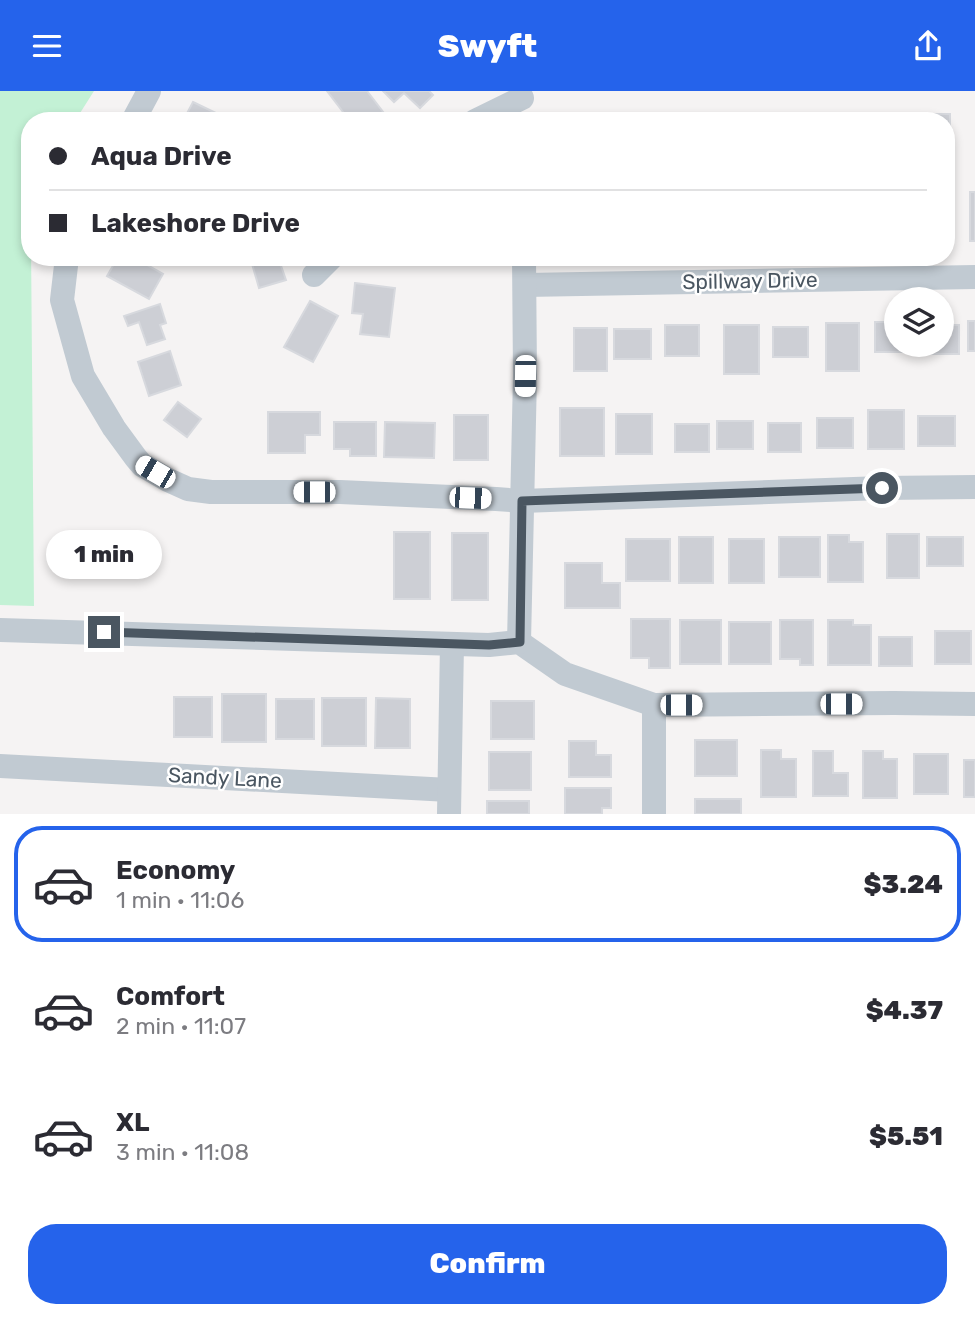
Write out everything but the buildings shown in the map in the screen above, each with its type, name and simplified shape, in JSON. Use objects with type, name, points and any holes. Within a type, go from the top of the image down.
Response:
[{"type":"street","points":[[137,112],[149,91]]},
{"type":"street","points":[[498,112],[522,103]]},
{"type":"street","points":[[66,266],[62,300],[83,376],[114,428],[142,465],[188,489],[211,492],[340,492],[522,501],[975,487]]},
{"type":"street","points":[[314,275],[323,266]]},
{"type":"street","points":[[520,642],[524,266]]},
{"type":"street","name":"Spillway Drive","points":[[525,285],[975,277]]},
{"type":"street","points":[[0,630],[489,645],[520,642],[565,674],[654,705],[975,704]]},
{"type":"street","points":[[449,802],[452,644]]},
{"type":"street","points":[[654,705],[654,814]]},
{"type":"street","name":"Sandy Lane","points":[[0,766],[449,802]]},
{"type":"green space","points":[[0,91],[94,91],[81,112],[21,112],[21,266],[31,266],[34,606],[0,605]]},
{"type":"route","points":[[104,632],[489,645],[520,642],[522,501],[882,488]]}]
